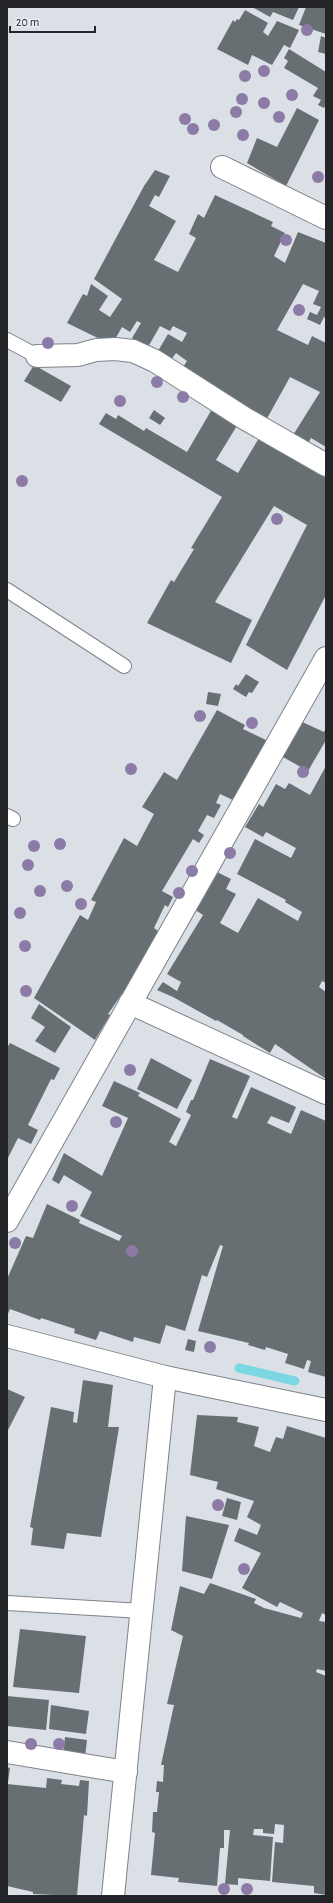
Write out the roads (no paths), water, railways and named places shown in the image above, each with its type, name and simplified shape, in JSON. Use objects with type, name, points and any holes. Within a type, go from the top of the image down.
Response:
[{"type":"street","points":[[222,167],[326,218]]},
{"type":"street","points":[[38,356],[78,355],[96,350],[115,349],[133,351],[155,361],[244,418],[326,465]]},
{"type":"street","points":[[7,1221],[130,1003],[320,682],[326,658]]},
{"type":"street","points":[[130,1003],[326,1093]]},
{"type":"street","points":[[7,1336],[165,1377],[326,1410]]},
{"type":"street","points":[[113,1896],[165,1377]]},
{"type":"street","points":[[7,1752],[126,1772]]},
{"type":"lane","points":[[7,340],[38,356]]},
{"type":"lane","points":[[7,590],[124,666]]},
{"type":"lane","points":[[7,1603],[142,1611]]},
{"type":"waterway","points":[[239,1368],[295,1381]]}]
